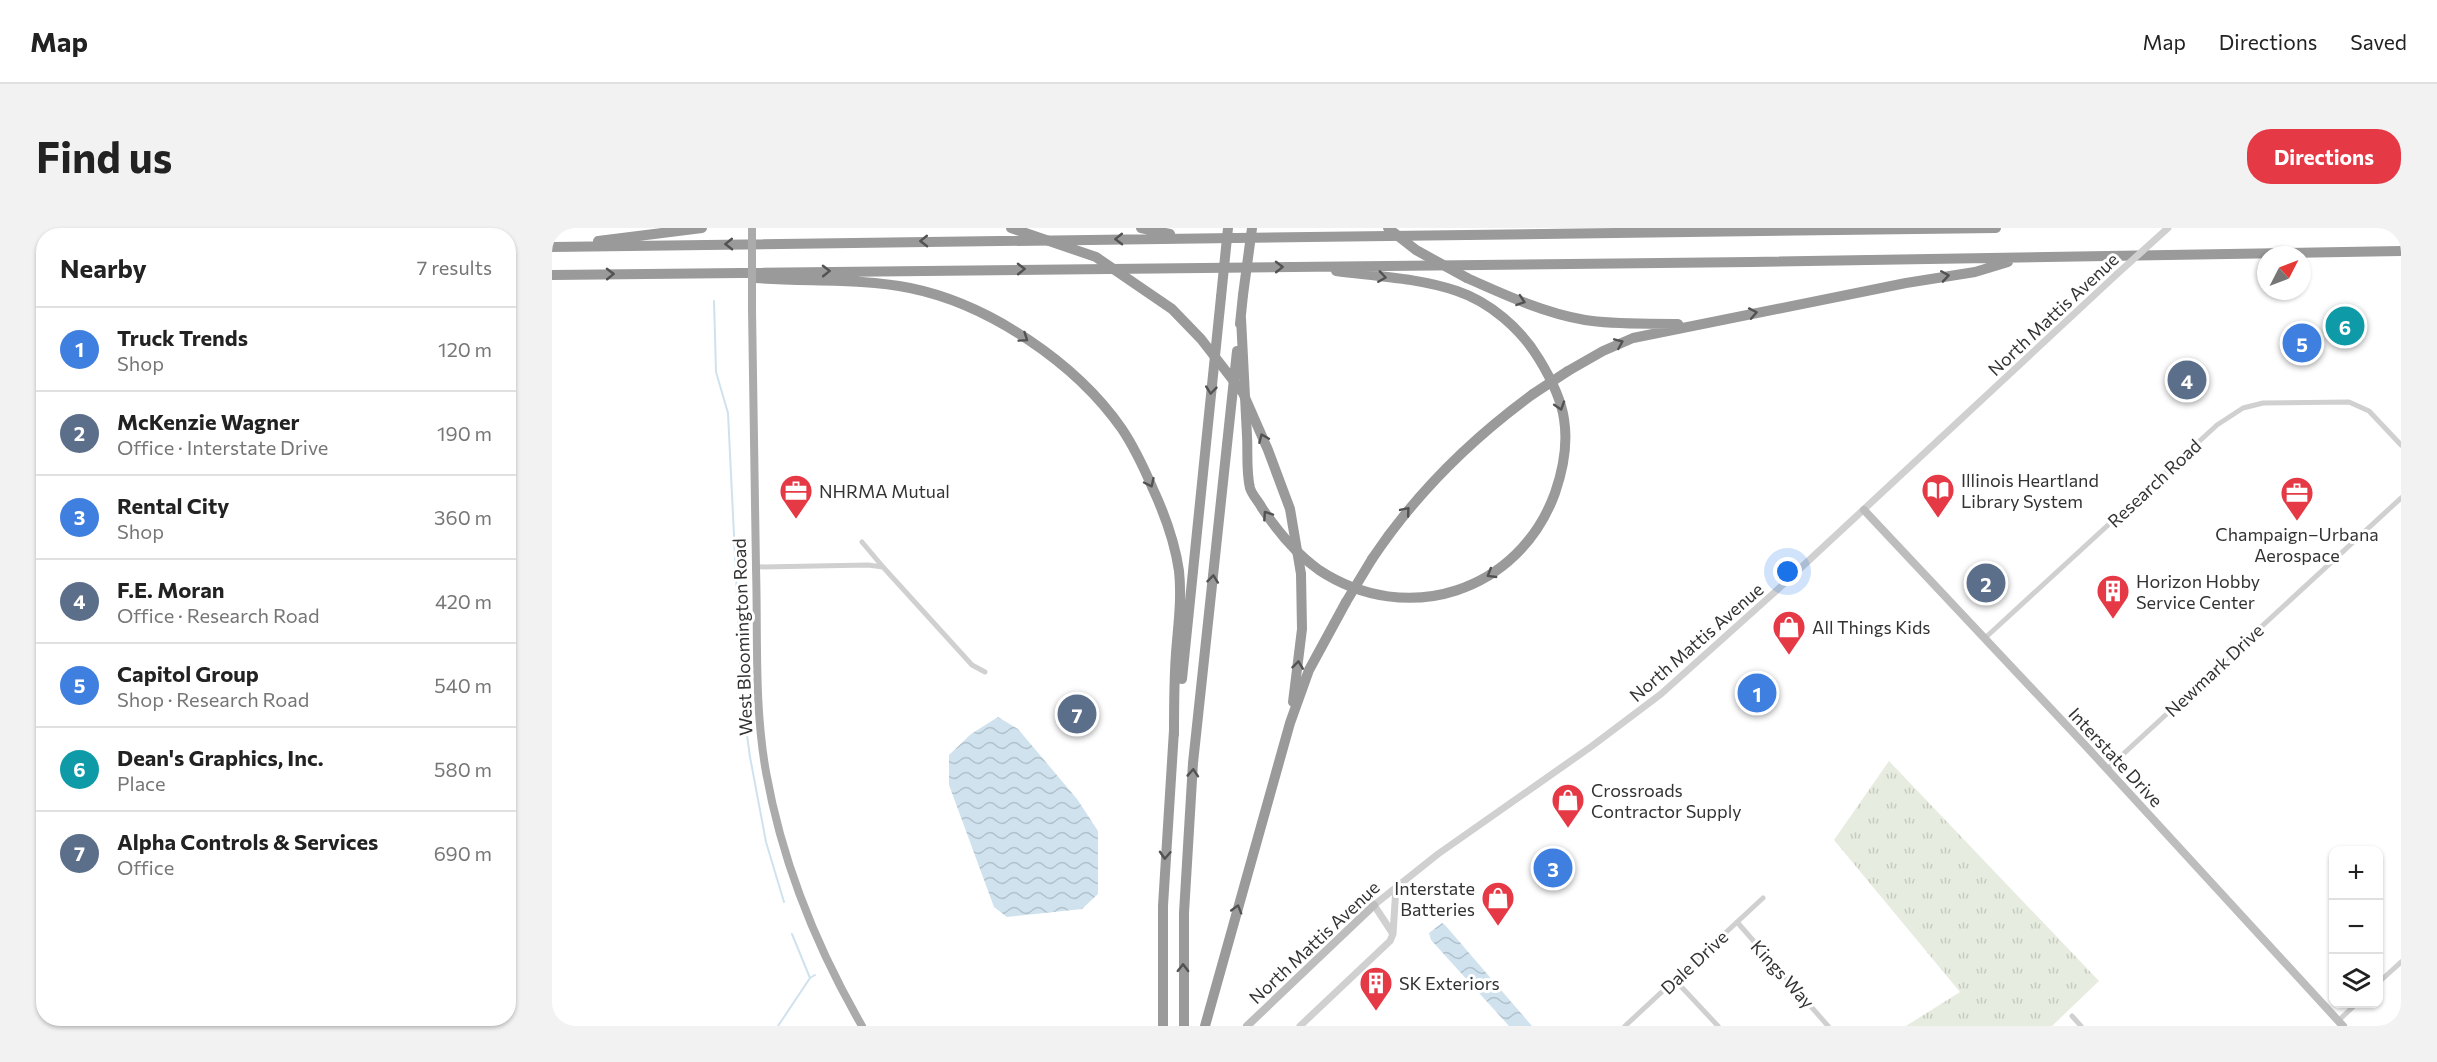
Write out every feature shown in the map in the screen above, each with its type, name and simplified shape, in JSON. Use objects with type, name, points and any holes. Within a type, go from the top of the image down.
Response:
[{"type":"highway","points":[[552,247],[702,228]]},
{"type":"highway","points":[[1011,228],[1096,257],[1172,309],[1201,339],[1244,393],[1290,509],[1301,574],[1302,629],[1290,723]]},
{"type":"highway","points":[[1141,228],[1191,238]]},
{"type":"highway","points":[[1174,735],[1182,679],[1228,228]]},
{"type":"highway","points":[[1184,1026],[1182,989],[1184,904],[1193,763],[1240,318],[1252,228]]},
{"type":"highway","points":[[1388,228],[1416,250],[1467,278],[1510,298],[1556,313],[1586,320],[1696,325]]},
{"type":"highway","points":[[1732,228],[1762,230]]},
{"type":"highway","points":[[552,247],[1996,228]]},
{"type":"highway","points":[[552,275],[2401,251]]},
{"type":"highway","points":[[1205,1026],[1290,723],[1309,670],[1346,602],[1395,524],[1426,487],[1468,445],[1533,394],[1568,371],[1603,351],[1633,338],[1906,283],[1975,272],[2023,257]]},
{"type":"highway","points":[[1240,318],[1250,489],[1281,536],[1309,562],[1329,576],[1354,588],[1379,596],[1406,599],[1438,595],[1474,584],[1501,568],[1528,543],[1547,515],[1559,482],[1565,450],[1564,418],[1552,381],[1532,347],[1512,325],[1492,309],[1458,291],[1426,284],[1303,266]]},
{"type":"highway","points":[[684,272],[890,285],[928,292],[964,305],[994,319],[1077,378],[1107,410],[1137,454],[1156,495],[1174,547],[1180,593],[1163,906],[1163,1026]]},
{"type":"main road","name":"West Bloomington Road","points":[[752,228],[760,732],[773,803],[790,865],[810,921],[830,967],[862,1026]]},
{"type":"main road","name":"Interstate Drive","points":[[1864,510],[2107,769],[2340,1023]]},
{"type":"main road","name":"North Mattis Avenue","points":[[1247,1026],[1374,906]]},
{"type":"street","name":"North Mattis Avenue","points":[[1374,906],[1485,820],[1592,746],[1661,694],[1864,510],[2168,228]]},
{"type":"street","name":"Research Road","points":[[1985,638],[2234,412],[2262,403],[2338,401],[2355,403],[2369,411],[2401,445]]},
{"type":"street","name":"Newmark Drive","points":[[2107,769],[2401,498]]},
{"type":"street","points":[[862,542],[972,665],[985,672]]},
{"type":"street","points":[[756,567],[868,565],[883,567]]},
{"type":"street","points":[[1300,1026],[1382,950],[1393,934],[1396,887]]},
{"type":"street","name":"Dale Drive","points":[[1625,1026],[1763,898]]},
{"type":"street","points":[[1374,906],[1393,934]]},
{"type":"street","name":"Kings Way","points":[[1737,922],[1828,1026]]},
{"type":"street","points":[[2383,979],[2401,962]]},
{"type":"street","points":[[1676,981],[1718,1026]]},
{"type":"street","points":[[2340,1023],[2353,1008]]},
{"type":"street","points":[[2072,1016],[2081,1026]]},
{"type":"green space","points":[[1889,761],[2099,981],[2052,1026],[1906,1026],[1960,992],[1834,840]]},
{"type":"water","points":[[998,717],[1018,729],[1077,799],[1098,831],[1098,894],[1082,909],[1007,917],[994,907],[949,785],[949,755],[971,734]]},
{"type":"water","points":[[1442,923],[1532,1026],[1509,1026],[1431,940],[1429,933]]},
{"type":"waterway","points":[[714,301],[716,372],[728,413],[742,699],[766,842],[784,902]]},
{"type":"waterway","points":[[792,934],[810,978]]},
{"type":"waterway","points":[[778,1026],[810,978],[815,975]]},
{"type":"place","name":"Dean's Graphics, Inc.","points":[[2345,326]]},
{"type":"place","name":"Capitol Group","points":[[2302,343]]},
{"type":"place","name":"F.E. Moran","points":[[2187,380]]},
{"type":"place","name":"Illinois Heartland Library System","points":[[1938,519]]},
{"type":"place","name":"NHRMA Mutual","points":[[796,520]]},
{"type":"place","name":"Champaign–Urbana Aerospace","points":[[2297,522]]},
{"type":"place","name":"McKenzie Wagner","points":[[1986,583]]},
{"type":"place","name":"Horizon Hobby Service Center","points":[[2113,620]]},
{"type":"place","name":"All Things Kids","points":[[1789,656]]},
{"type":"place","name":"Truck Trends","points":[[1757,693]]},
{"type":"place","name":"Alpha Controls & Services","points":[[1077,714]]},
{"type":"place","name":"Crossroads Contractor Supply","points":[[1568,829]]},
{"type":"place","name":"Rental City","points":[[1553,868]]},
{"type":"place","name":"Interstate Batteries","points":[[1498,927]]},
{"type":"place","name":"SK Exteriors","points":[[1376,1012]]}]
